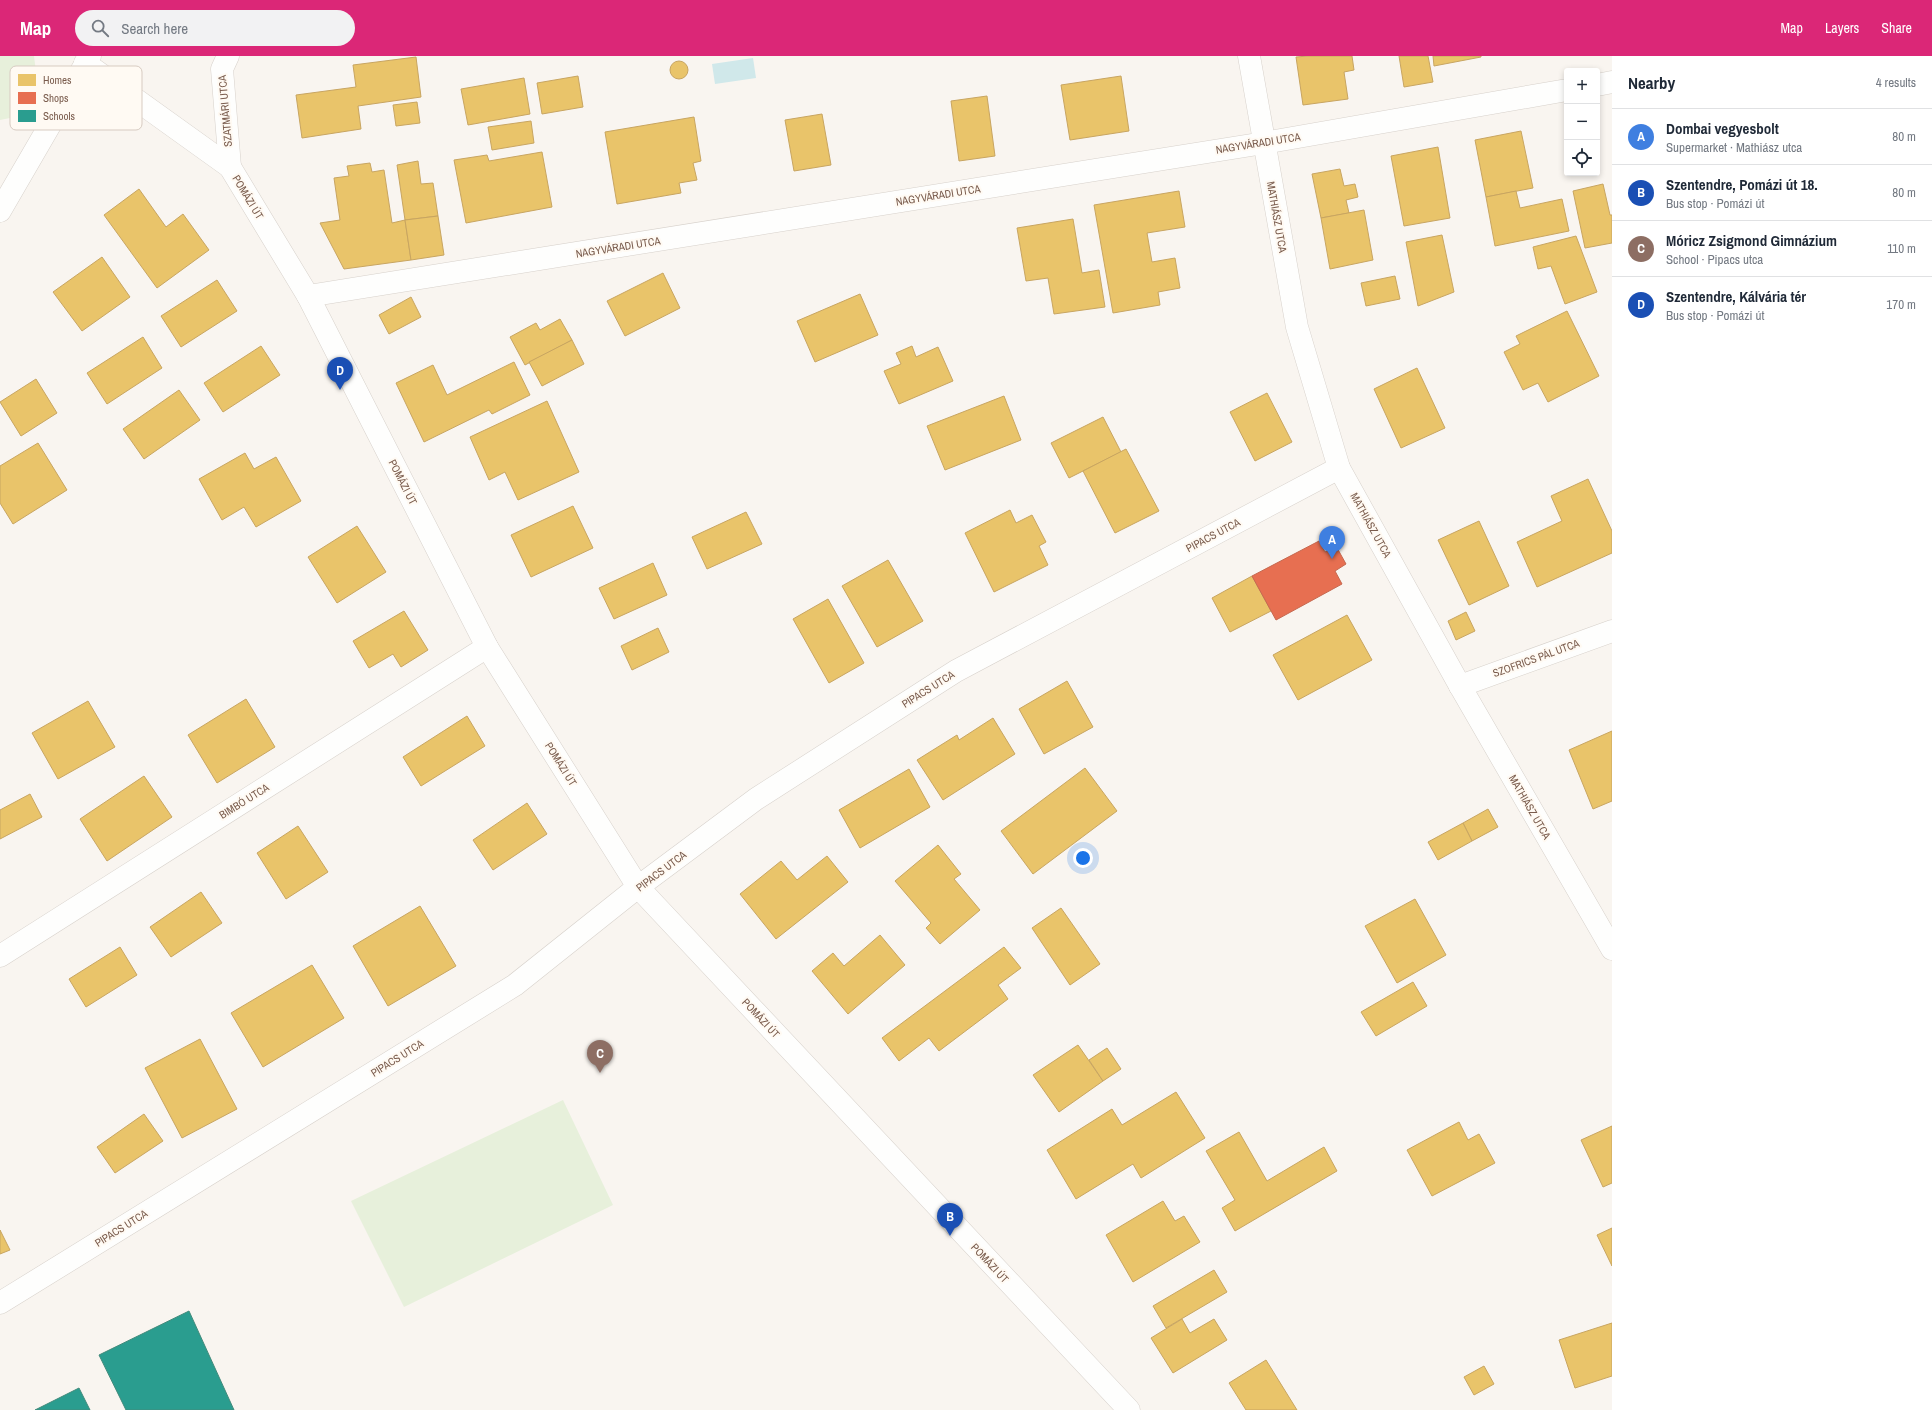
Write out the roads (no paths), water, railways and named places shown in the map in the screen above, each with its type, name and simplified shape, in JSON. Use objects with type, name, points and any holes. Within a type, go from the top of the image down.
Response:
[{"type":"street","name":"SZATMÁRI UTCA","points":[[228,56],[222,69],[230,167]]},
{"type":"street","name":"MATHIÁSZ UTCA","points":[[1249,56],[1297,327],[1339,468],[1460,686],[1612,949]]},
{"type":"street","name":"POMÁZI ÚT","points":[[84,58],[95,66]]},
{"type":"street","points":[[1600,84],[1612,82]]},
{"type":"street","name":"NAGYVÁRADI UTCA","points":[[308,296],[1264,143],[1564,91]]},
{"type":"street","name":"POMÁZI ÚT","points":[[142,101],[230,167],[308,296],[487,647],[638,887],[1129,1410]]},
{"type":"street","points":[[0,211],[44,130]]},
{"type":"street","name":"PIPACS UTCA","points":[[0,1303],[515,984],[638,887],[756,799],[956,671],[1339,468]]},
{"type":"street","name":"SZOFRICS PÁL UTCA","points":[[1460,686],[1612,631]]},
{"type":"street","name":"BIMBÓ UTCA","points":[[0,956],[487,647]]},
{"type":"water","points":[[753,58],[756,78],[715,84],[712,64]]},
{"type":"place","name":"Szentendre, Kálvária tér","points":[[340,390]]},
{"type":"place","name":"Dombai vegyesbolt","points":[[1332,559]]},
{"type":"place","name":"Móricz Zsigmond Gimnázium","points":[[600,1073]]},
{"type":"place","name":"Szentendre, Pomázi út 18.","points":[[950,1236]]}]
